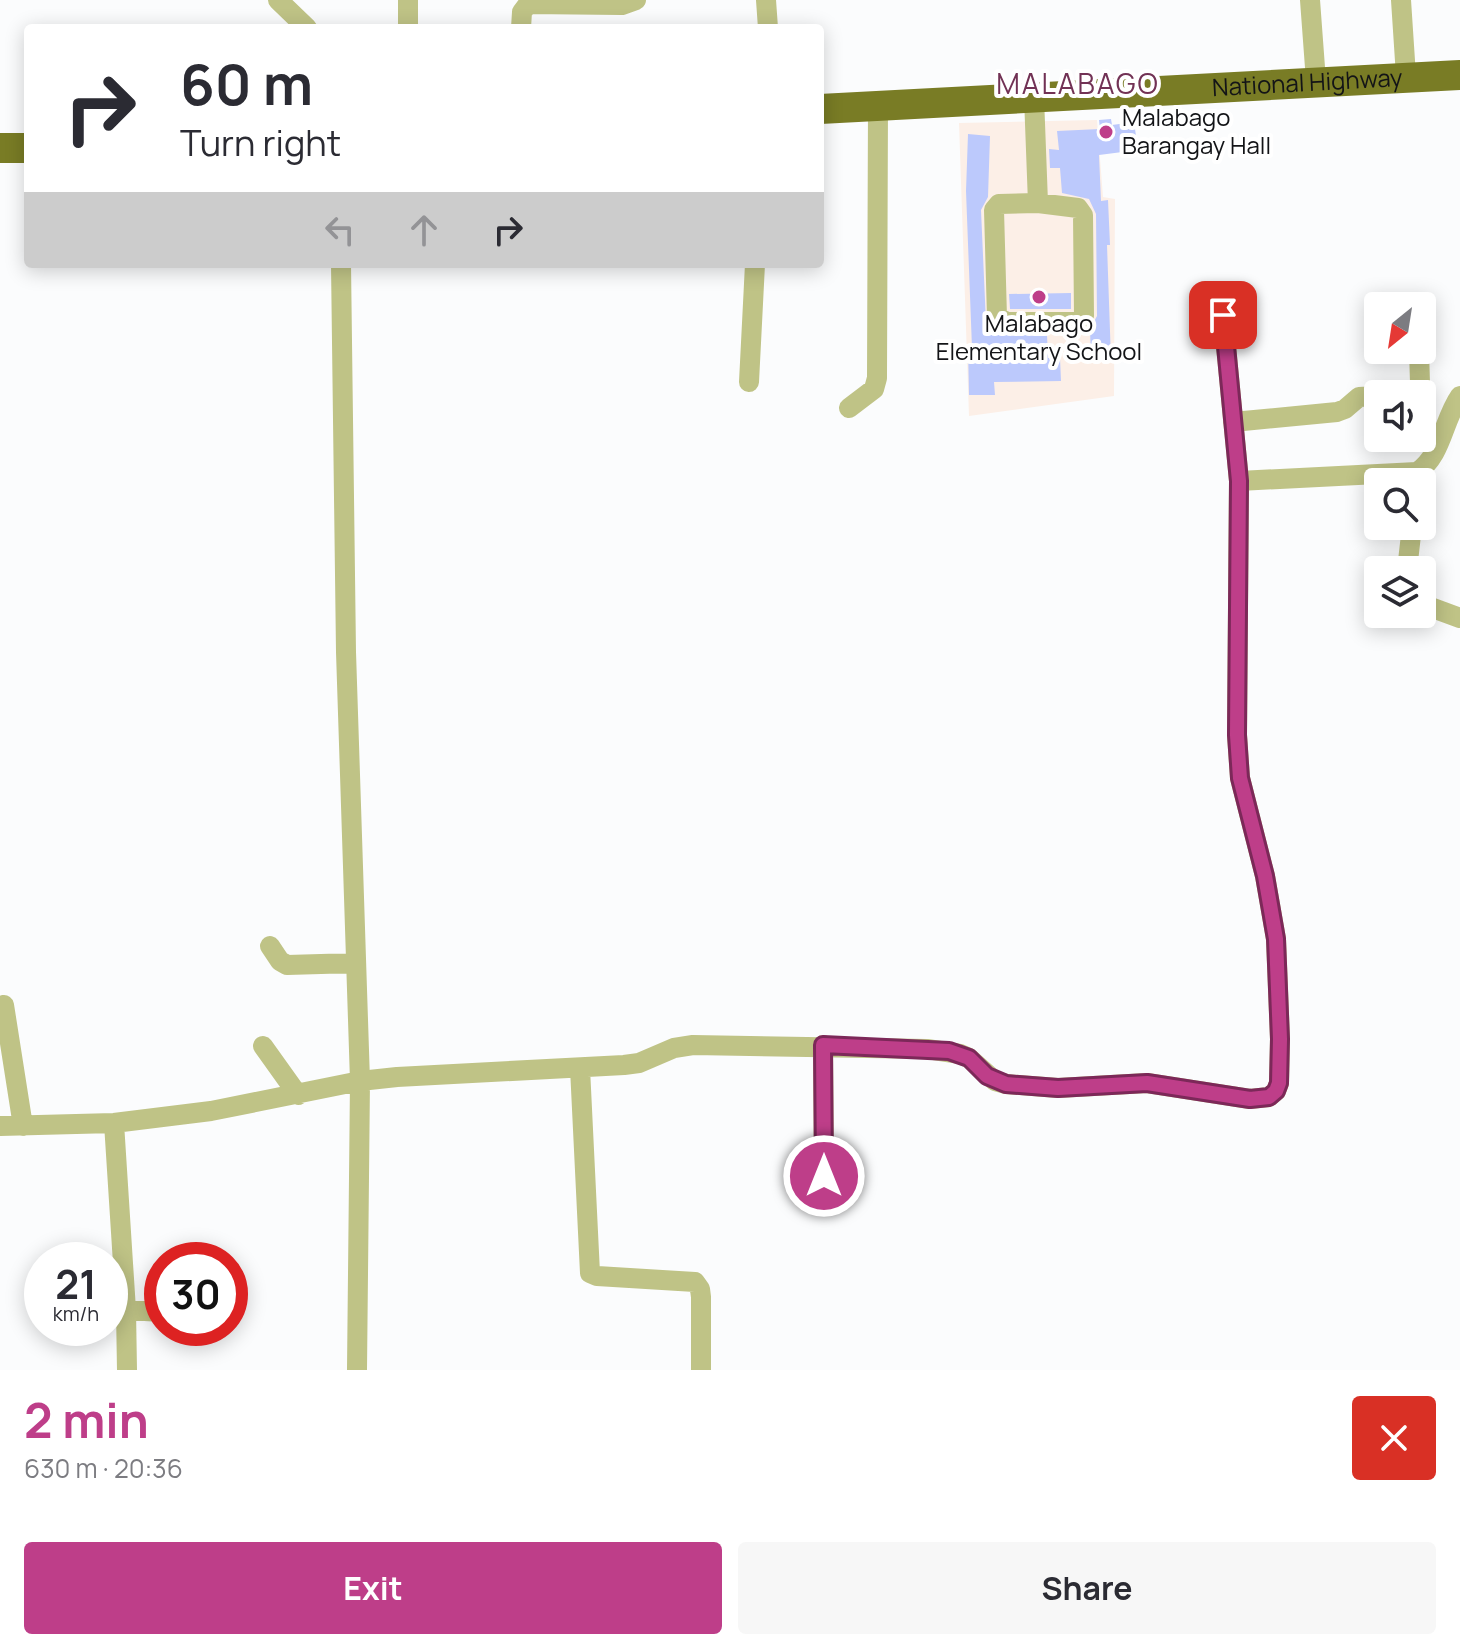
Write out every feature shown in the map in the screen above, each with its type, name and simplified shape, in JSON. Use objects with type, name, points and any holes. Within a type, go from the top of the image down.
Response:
[{"type":"highway","name":"National Highway","points":[[824,109],[1460,75]]},
{"type":"highway","points":[[0,148],[24,148]]},
{"type":"street","points":[[278,0],[303,24]]},
{"type":"street","points":[[408,0],[408,24]]},
{"type":"street","points":[[521,24],[522,12],[528,4],[622,5],[636,0]]},
{"type":"street","points":[[766,0],[768,24]]},
{"type":"street","points":[[1310,0],[1316,81]]},
{"type":"street","points":[[1401,0],[1406,76]]},
{"type":"street","points":[[1034,97],[1038,203]]},
{"type":"street","points":[[849,408],[874,389],[877,378],[878,105]]},
{"type":"street","points":[[1038,203],[1078,208],[1083,215],[1084,316],[1079,322],[1007,322],[997,317],[994,210],[999,204],[1038,203]]},
{"type":"street","points":[[341,268],[346,652],[360,1081],[357,1370]]},
{"type":"street","points":[[749,382],[755,268]]},
{"type":"street","points":[[0,1126],[114,1123],[211,1111],[360,1081],[639,1063],[674,1048],[693,1045],[823,1045],[949,1051],[969,1058],[987,1076],[1006,1084],[1058,1088],[1147,1083],[1250,1099],[1269,1097],[1279,1083],[1276,939],[1265,876],[1240,778],[1237,735],[1239,481],[1223,315]]},
{"type":"street","points":[[1425,468],[1434,457],[1447,418],[1460,396]]},
{"type":"street","points":[[1233,422],[1337,412],[1364,397]]},
{"type":"street","points":[[1239,481],[1364,478]]},
{"type":"street","points":[[1436,609],[1460,618]]},
{"type":"street","points":[[270,946],[280,961],[287,965],[355,963]]},
{"type":"street","points":[[4,1005],[23,1126]]},
{"type":"street","points":[[823,1045],[824,1176]]},
{"type":"street","points":[[263,1046],[298,1095]]},
{"type":"street","points":[[580,1068],[590,1273],[695,1282],[701,1297],[701,1370]]},
{"type":"street","points":[[114,1123],[117,1242]]},
{"type":"street","points":[[123,1346],[127,1370]]},
{"type":"shaded area","name":"Malabago Elementary School","points":[[1097,120],[1103,197],[1115,199],[1114,396],[969,416],[959,123]]},
{"type":"building","points":[[1111,119],[1112,125],[1134,122],[1138,150],[1099,155],[1101,201],[1108,200],[1111,360],[1091,360],[1090,329],[1097,316],[1096,214],[1089,199],[1062,193],[1060,168],[1050,168],[1049,149],[1059,150],[1057,131],[1100,129],[1099,120]]},
{"type":"building","points":[[968,134],[990,136],[988,197],[981,210],[986,323],[1006,335],[1047,335],[1048,358],[1060,358],[1061,381],[994,382],[995,395],[969,395],[968,348],[972,348],[966,191]]},
{"type":"building","points":[[1071,293],[1071,309],[1010,309],[1009,294]]},
{"type":"place","name":"Malabago Barangay Hall","points":[[1106,132]]},
{"type":"place","name":"Malabago Elementary School","points":[[1039,297]]},
{"type":"district","name":"MALABAGO","points":[[1078,84]]},
{"type":"route","points":[[824,1176],[823,1045],[949,1051],[969,1058],[987,1076],[1006,1084],[1058,1088],[1147,1083],[1250,1099],[1269,1097],[1276,1091],[1280,1039],[1276,939],[1265,876],[1240,778],[1237,735],[1239,481],[1223,315]]}]
